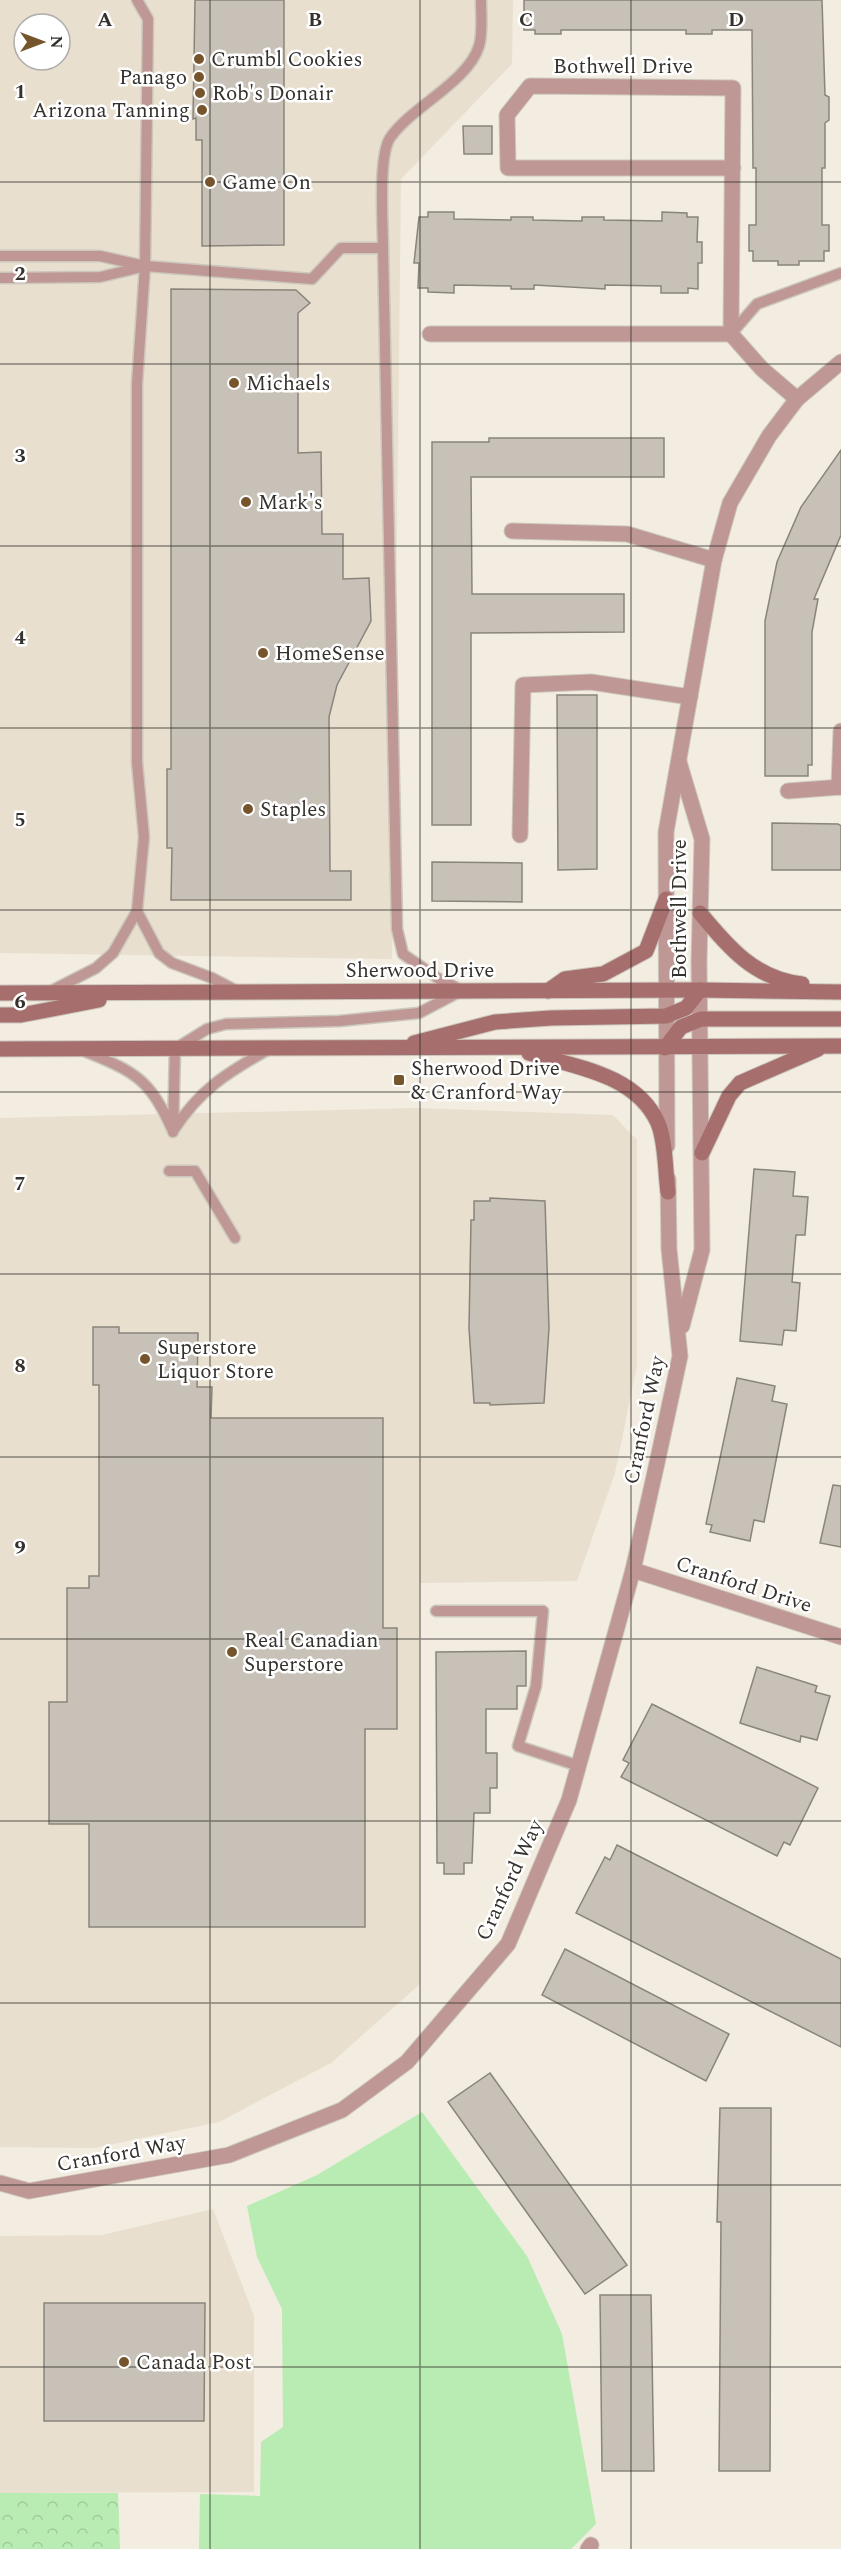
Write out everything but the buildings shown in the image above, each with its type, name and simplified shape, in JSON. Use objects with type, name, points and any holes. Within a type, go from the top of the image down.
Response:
[{"type":"main road","points":[[548,991],[565,979],[603,974],[646,951],[666,899]]},
{"type":"main road","points":[[700,913],[732,952],[753,969],[790,983],[841,990]]},
{"type":"main road","points":[[392,1048],[495,1023],[551,1018],[666,1017],[686,1008],[700,990]]},
{"type":"main road","name":"Sherwood Drive","points":[[0,993],[841,990]]},
{"type":"main road","points":[[0,1016],[21,1015],[140,993]]},
{"type":"main road","points":[[665,1048],[681,1027],[701,1019],[841,1019]]},
{"type":"main road","points":[[702,1153],[729,1096],[740,1083],[825,1046]]},
{"type":"main road","points":[[0,1049],[841,1046]]},
{"type":"main road","points":[[515,1048],[626,1084],[647,1103],[659,1125],[668,1192]]},
{"type":"street","name":"Bothwell Drive","points":[[731,334],[733,168],[733,88],[530,86],[507,115],[508,168],[733,168]]},
{"type":"street","points":[[429,334],[731,334],[762,369],[797,399]]},
{"type":"street","name":"Bothwell Drive","points":[[666,990],[666,832],[714,560],[730,503],[769,436],[797,399],[841,362]]},
{"type":"street","points":[[512,531],[627,534],[714,560]]},
{"type":"street","points":[[520,835],[523,686],[591,682],[690,697]]},
{"type":"street","points":[[788,791],[840,787],[841,731]]},
{"type":"street","name":"Bothwell Drive","points":[[678,759],[702,838],[700,990]]},
{"type":"street","name":"Cranford Way","points":[[0,2183],[29,2191],[229,2155],[342,2110],[399,2070],[508,1944],[569,1800],[579,1766],[633,1570],[680,1356],[669,1249],[666,990]]},
{"type":"street","name":"Cranford Way","points":[[679,1335],[702,1250],[700,990]]},
{"type":"street","name":"Cranford Drive","points":[[633,1570],[841,1637]]},
{"type":"lane","points":[[46,993],[96,968],[113,953],[137,911],[144,837],[137,762],[137,384],[145,266],[148,19],[137,0]]},
{"type":"lane","points":[[462,991],[439,979],[403,954],[397,929],[382,183],[389,140],[421,108],[460,75],[479,46],[482,0]]},
{"type":"lane","points":[[0,256],[100,256],[145,266],[312,279],[340,248],[383,248]]},
{"type":"lane","points":[[0,278],[100,277],[145,266]]},
{"type":"lane","points":[[731,334],[757,304],[841,273]]},
{"type":"lane","points":[[137,911],[159,953],[172,963],[212,978],[239,992]]},
{"type":"lane","points":[[173,1131],[175,1048],[207,1029],[226,1024],[339,1021],[419,1013],[462,991]]},
{"type":"lane","points":[[76,1048],[130,1071],[147,1084],[158,1097],[173,1131]]},
{"type":"lane","points":[[173,1131],[202,1092],[223,1075],[270,1048]]},
{"type":"lane","points":[[169,1171],[195,1171],[235,1238]]},
{"type":"lane","points":[[436,1611],[543,1611],[536,1686],[518,1746],[579,1766]]},
{"type":"shaded area","points":[[0,0],[513,0],[512,64],[401,179],[392,959],[0,953]]},
{"type":"shaded area","points":[[416,1108],[613,1115],[637,1140],[637,1365],[615,1473],[577,1581],[420,1583],[420,1984],[331,2063],[219,2122],[94,2148],[0,2147],[0,1118]]},
{"type":"shaded area","points":[[213,2209],[254,2316],[254,2492],[0,2493],[0,2236],[102,2235]]},
{"type":"green space","points":[[422,2112],[527,2256],[562,2334],[596,2524],[571,2549],[199,2549],[200,2494],[260,2496],[261,2442],[283,2427],[282,2309],[257,2257],[247,2206],[317,2175]]},
{"type":"green space","points":[[0,2493],[118,2493],[120,2549],[0,2549]]},
{"type":"place","name":"Crumbl Cookies","points":[[199,59]]},
{"type":"place","name":"Panago","points":[[199,77]]},
{"type":"place","name":"Rob's Donair","points":[[200,93]]},
{"type":"place","name":"Arizona Tanning","points":[[202,110]]},
{"type":"place","name":"Game On","points":[[210,182]]},
{"type":"place","name":"Michaels","points":[[234,383]]},
{"type":"place","name":"Mark's","points":[[246,502]]},
{"type":"place","name":"HomeSense","points":[[263,653]]},
{"type":"place","name":"Staples","points":[[248,809]]},
{"type":"place","name":"Sherwood Drive & Cranford Way","points":[[399,1080]]},
{"type":"place","name":"Superstore Liquor Store","points":[[145,1359]]},
{"type":"place","name":"Real Canadian Superstore","points":[[232,1652]]},
{"type":"place","name":"Canada Post","points":[[124,2362]]}]
